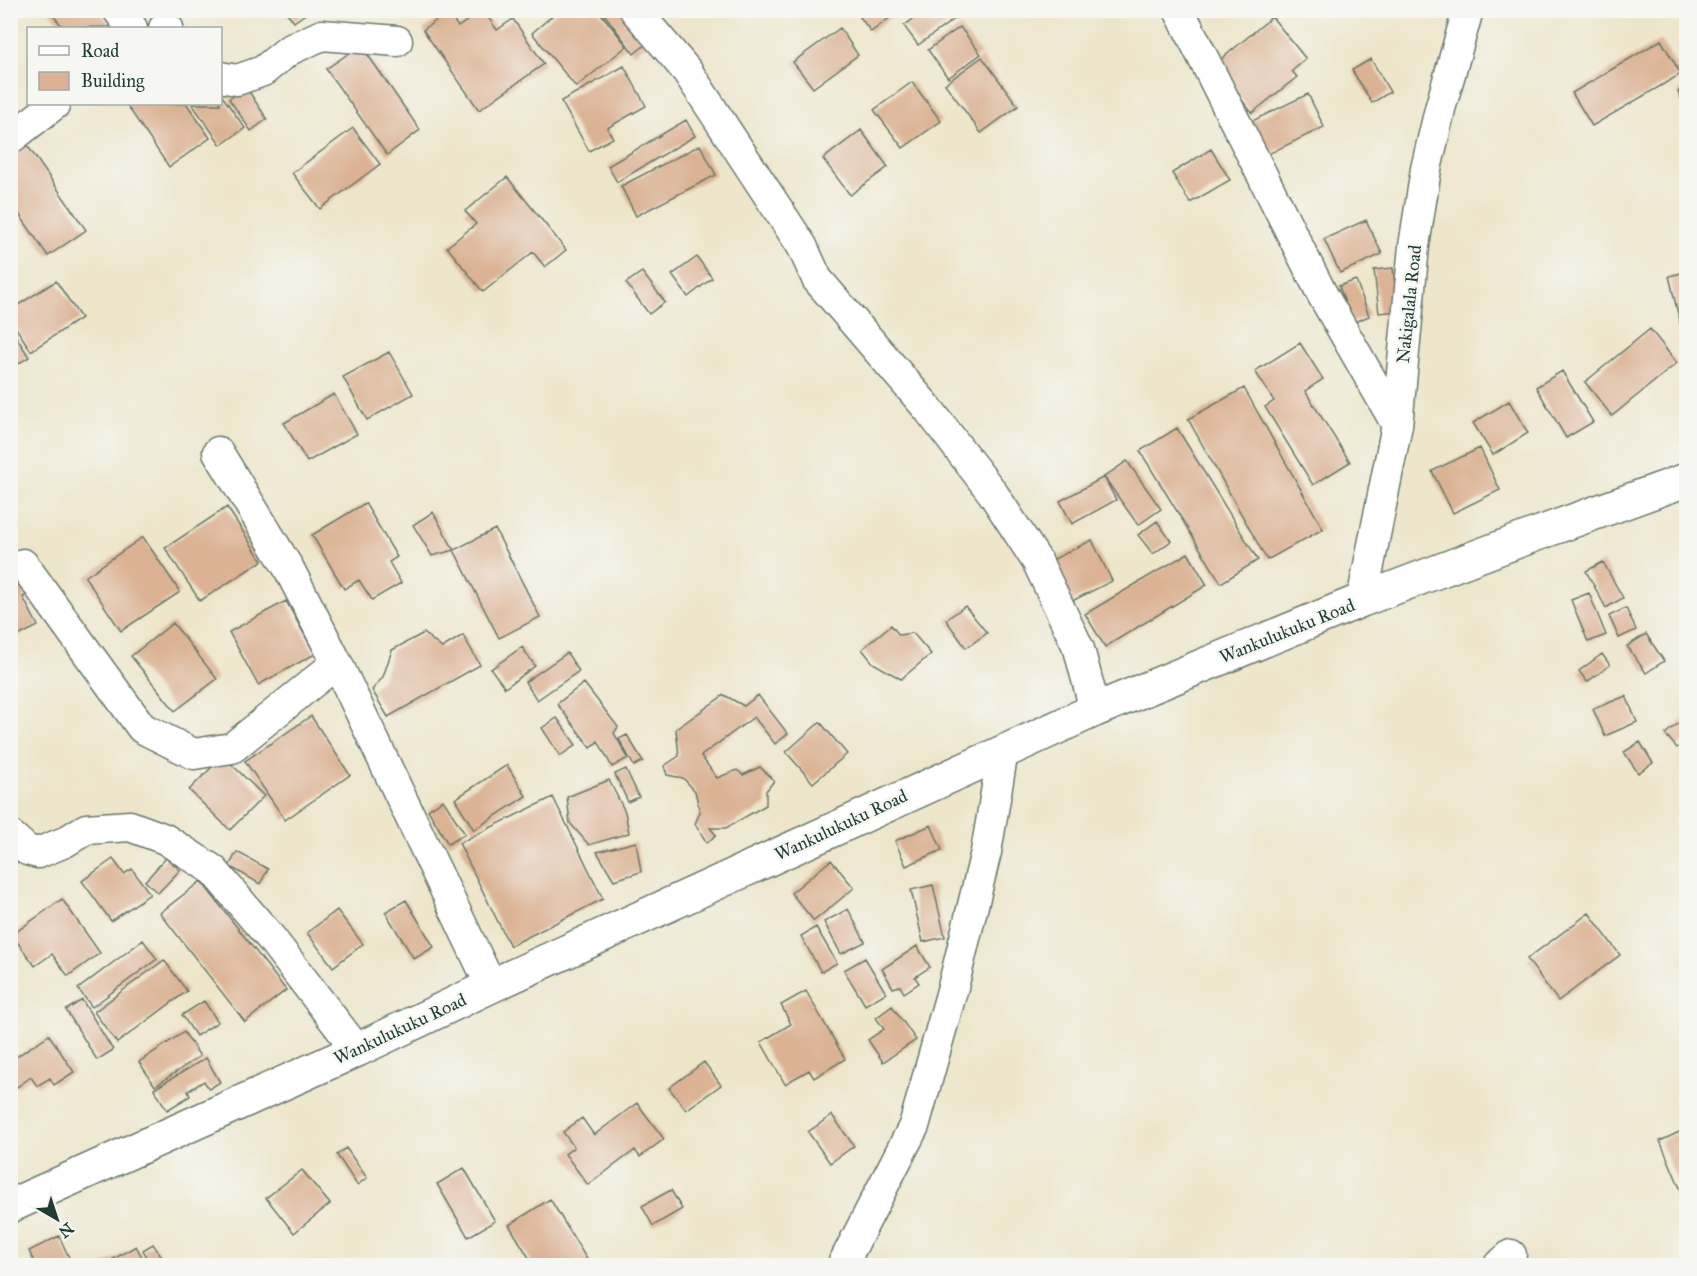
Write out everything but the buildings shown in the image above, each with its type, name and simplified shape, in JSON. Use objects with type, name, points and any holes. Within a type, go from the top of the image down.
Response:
[{"type":"main road","name":"Wankulukuku Road","points":[[10,1206],[357,1050],[491,986],[1095,710],[1362,600],[1686,480]]},
{"type":"street","points":[[118,10],[131,27]]},
{"type":"street","points":[[636,10],[687,71],[802,246],[817,279],[929,410],[992,492],[1037,561],[1079,649],[1095,710]]},
{"type":"street","points":[[1179,10],[1322,294],[1397,425]]},
{"type":"street","name":"Nakigalala Road","points":[[1362,600],[1397,425],[1413,257],[1426,169],[1468,10]]},
{"type":"street","points":[[222,77],[237,80],[262,71],[289,50],[322,35],[397,41]]},
{"type":"street","points":[[10,139],[54,105]]},
{"type":"street","points":[[218,452],[288,569],[337,663],[491,986]]},
{"type":"street","points":[[22,564],[142,728],[194,754],[232,747],[337,663]]},
{"type":"street","points":[[842,1266],[914,1126],[953,987],[986,852],[1003,751]]},
{"type":"street","points":[[10,834],[27,850],[38,854],[65,842],[86,829],[129,826],[165,839],[213,870],[270,937],[357,1050]]}]
